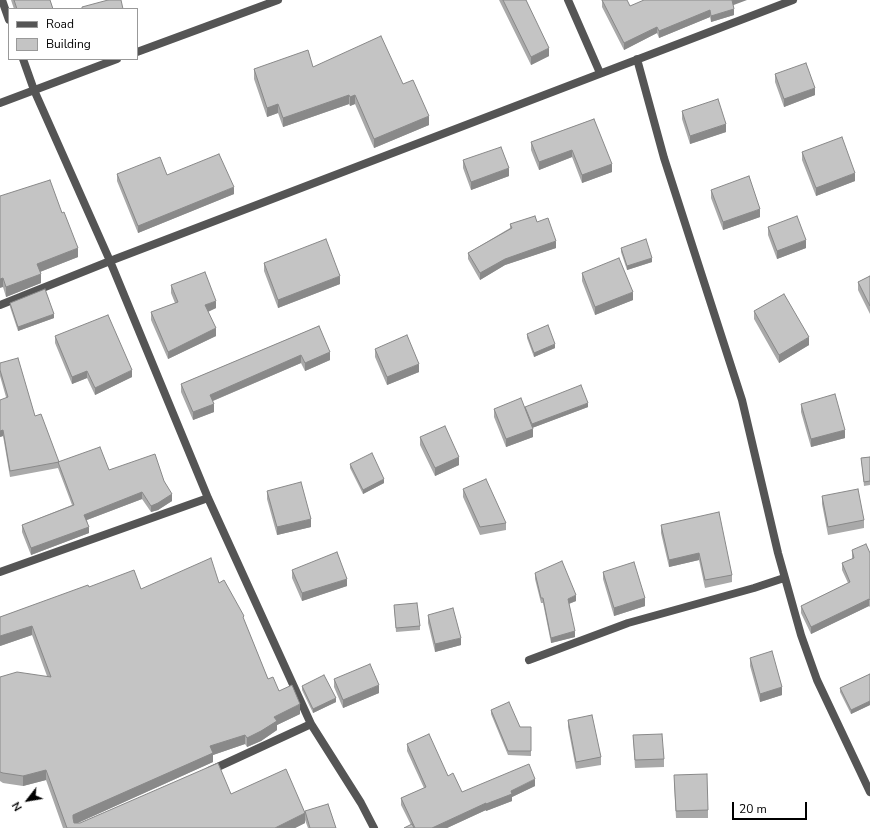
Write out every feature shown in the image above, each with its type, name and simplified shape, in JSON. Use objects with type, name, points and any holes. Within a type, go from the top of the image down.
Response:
[{"type":"street","points":[[2,0],[8,17]]},
{"type":"street","points":[[138,52],[278,0]]},
{"type":"street","points":[[568,0],[600,73]]},
{"type":"street","points":[[0,305],[110,261],[793,0]]},
{"type":"street","points":[[637,59],[664,158],[742,400],[784,578],[802,635],[817,680],[870,792]]},
{"type":"street","points":[[23,60],[34,90],[110,261],[208,498],[311,724],[361,803],[374,828]]},
{"type":"street","points":[[0,102],[114,60]]},
{"type":"street","points":[[0,572],[208,498]]},
{"type":"street","points":[[529,660],[628,622],[754,588],[784,578]]},
{"type":"street","points":[[202,773],[311,724]]},
{"type":"building","points":[[14,0],[50,0],[53,8],[17,8]]},
{"type":"building","points":[[108,0],[121,0],[123,8],[82,8]]},
{"type":"building","points":[[503,0],[526,0],[549,48],[531,57]]},
{"type":"building","points":[[602,0],[627,0],[630,6],[644,0],[732,0],[734,9],[711,16],[710,10],[659,31],[657,27],[624,43]]},
{"type":"building","points":[[381,36],[403,84],[413,80],[429,116],[374,139],[355,95],[350,97],[349,95],[283,118],[278,104],[267,108],[254,69],[308,50],[313,67]]},
{"type":"building","points":[[806,63],[815,88],[784,99],[775,74]]},
{"type":"building","points":[[718,99],[726,124],[690,136],[682,111]]},
{"type":"building","points":[[594,119],[612,164],[582,175],[572,150],[539,162],[531,142]]},
{"type":"building","points":[[842,137],[855,173],[816,188],[802,152]]},
{"type":"building","points":[[501,147],[509,168],[471,182],[463,160]]},
{"type":"building","points":[[219,154],[234,187],[138,226],[117,174],[160,157],[167,175]]},
{"type":"building","points":[[749,176],[760,209],[723,222],[711,190]]},
{"type":"building","points":[[50,180],[62,213],[64,212],[78,248],[37,264],[41,274],[6,287],[3,278],[0,279],[0,196]]},
{"type":"building","points":[[535,216],[537,222],[548,218],[556,241],[505,259],[480,273],[468,253],[512,228],[510,224]]},
{"type":"building","points":[[797,216],[806,240],[777,251],[768,227]]},
{"type":"building","points":[[326,239],[340,276],[278,300],[264,263]]},
{"type":"building","points":[[646,239],[652,258],[627,266],[621,248]]},
{"type":"building","points":[[619,258],[633,292],[595,307],[582,273]]},
{"type":"building","points":[[205,272],[216,301],[205,305],[216,328],[168,352],[151,312],[178,302],[171,285]]},
{"type":"building","points":[[870,276],[870,306],[858,282]]},
{"type":"building","points":[[45,289],[54,314],[18,327],[10,303]]},
{"type":"building","points":[[784,294],[809,337],[779,355],[754,311]]},
{"type":"building","points":[[108,315],[132,370],[95,388],[87,371],[72,377],[55,336]]},
{"type":"building","points":[[548,325],[555,344],[534,353],[527,334]]},
{"type":"building","points":[[319,326],[330,352],[305,363],[301,355],[210,395],[214,404],[193,412],[181,384]]},
{"type":"building","points":[[407,335],[419,364],[387,377],[375,349]]},
{"type":"building","points":[[18,358],[35,416],[41,414],[59,462],[10,471],[3,430],[0,431],[0,400],[8,397],[0,370],[0,363]]},
{"type":"building","points":[[581,385],[588,403],[532,424],[525,407]]},
{"type":"building","points":[[835,394],[845,430],[811,439],[801,404]]},
{"type":"building","points":[[521,398],[533,429],[506,439],[494,409]]},
{"type":"building","points":[[445,426],[459,457],[435,468],[420,437]]},
{"type":"building","points":[[100,447],[109,470],[155,454],[164,481],[172,494],[151,506],[142,492],[84,515],[89,527],[31,548],[22,525],[74,505],[58,462]]},
{"type":"building","points":[[372,453],[384,479],[363,490],[350,464]]},
{"type":"building","points":[[870,457],[870,481],[864,482],[861,458]]},
{"type":"building","points":[[486,479],[506,523],[480,527],[463,489]]},
{"type":"building","points":[[301,482],[311,519],[277,527],[267,491]]},
{"type":"building","points":[[858,489],[864,520],[828,527],[822,496]]},
{"type":"building","points":[[719,512],[732,575],[705,580],[699,553],[669,560],[661,525]]},
{"type":"building","points":[[866,544],[870,553],[870,600],[869,599],[811,627],[801,606],[850,582],[842,563],[854,558],[852,550]]},
{"type":"building","points":[[337,552],[347,579],[302,593],[292,570]]},
{"type":"building","points":[[211,558],[219,583],[224,580],[244,616],[243,617],[268,679],[273,677],[279,691],[292,685],[300,704],[274,717],[277,721],[247,738],[245,735],[210,746],[213,753],[73,815],[74,823],[80,823],[218,763],[231,794],[286,769],[305,813],[275,828],[67,828],[46,770],[23,776],[0,772],[0,677],[17,672],[51,677],[32,626],[0,636],[0,617],[134,570],[141,589]]},
{"type":"building","points":[[562,561],[576,595],[568,599],[575,631],[551,638],[543,598],[541,598],[535,573]]},
{"type":"building","points":[[634,562],[645,598],[614,608],[603,572]]},
{"type":"building","points":[[417,603],[420,626],[396,628],[394,605]]},
{"type":"building","points":[[453,608],[461,638],[435,644],[428,615]]},
{"type":"building","points":[[772,651],[782,687],[760,694],[750,658]]},
{"type":"building","points":[[370,664],[379,685],[343,700],[334,679]]},
{"type":"building","points":[[870,674],[870,701],[851,710],[840,688]]},
{"type":"building","points":[[324,675],[336,698],[313,709],[302,686]]},
{"type":"building","points":[[509,702],[520,727],[531,727],[531,751],[508,751],[491,710]]},
{"type":"building","points":[[592,715],[601,757],[576,762],[568,720]]},
{"type":"building","points":[[429,734],[448,776],[453,773],[462,792],[529,764],[535,779],[511,791],[512,794],[486,803],[432,828],[415,828],[401,798],[426,787],[407,744]]},
{"type":"building","points":[[662,734],[664,759],[635,760],[633,735]]},
{"type":"building","points":[[707,774],[708,810],[676,811],[674,775]]},
{"type":"building","points":[[328,804],[336,828],[310,828],[305,811]]},
{"type":"building","points":[[412,824],[414,828],[404,828]]}]
